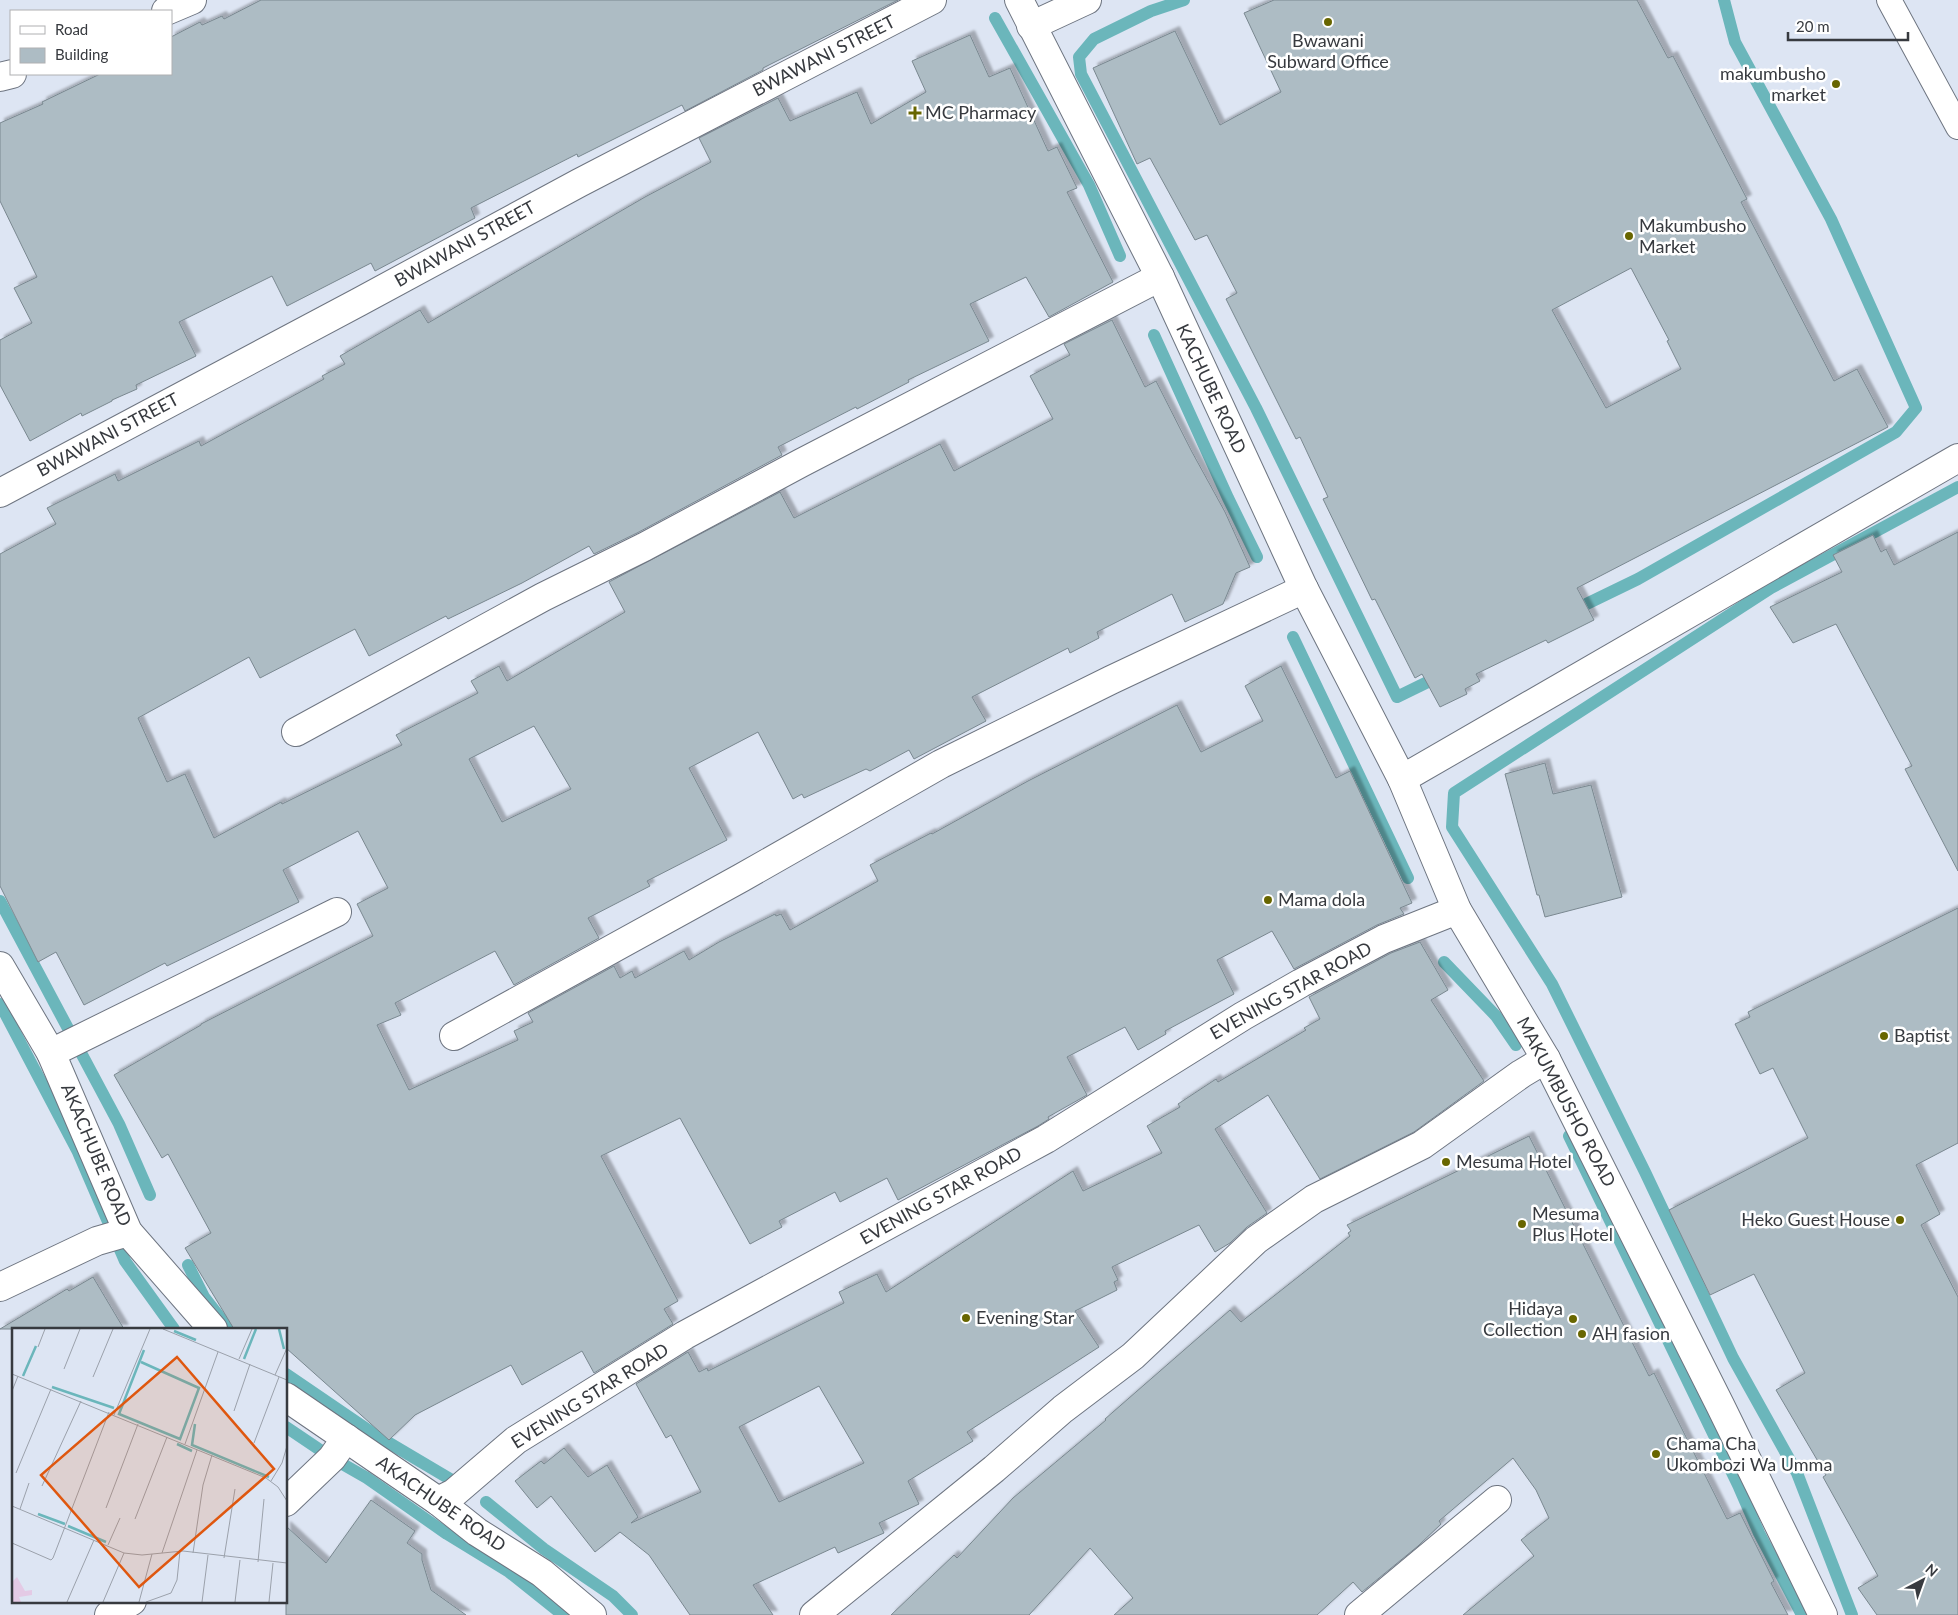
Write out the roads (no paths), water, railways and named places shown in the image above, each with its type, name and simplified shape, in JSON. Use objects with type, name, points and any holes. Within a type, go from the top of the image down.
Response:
[{"type":"street","points":[[168,10],[192,0]]},
{"type":"street","name":"BWAWANI STREET","points":[[0,493],[359,302],[579,182],[932,0]]},
{"type":"street","name":"KACHUBE ROAD","points":[[1018,0],[1160,277],[1304,589],[1402,779]]},
{"type":"street","points":[[1031,26],[1087,0]]},
{"type":"street","points":[[296,732],[543,597],[644,547],[810,458],[1160,277]]},
{"type":"street","points":[[1402,779],[1958,458]]},
{"type":"street","points":[[454,1036],[732,883],[941,764],[1111,680],[1304,589]]},
{"type":"street","name":"MAKUMBUSHO ROAD","points":[[1402,779],[1457,910],[1546,1059],[1716,1396],[1822,1615]]},
{"type":"street","name":"EVENING STAR ROAD","points":[[438,1501],[461,1487],[516,1440],[685,1335],[1046,1139],[1243,1016],[1301,983],[1384,938],[1457,910]]},
{"type":"street","points":[[51,1053],[338,912]]},
{"type":"street","name":"AKACHUBE ROAD","points":[[0,966],[51,1053],[128,1232],[212,1328]]},
{"type":"street","points":[[814,1615],[994,1469],[1062,1409],[1132,1356],[1256,1240],[1314,1199],[1422,1145],[1521,1074],[1546,1059]]},
{"type":"street","points":[[0,1287],[97,1241],[128,1232]]},
{"type":"street","name":"AKACHUBE ROAD","points":[[288,1398],[438,1501],[477,1532],[542,1573],[592,1615]]},
{"type":"street","points":[[288,1500],[332,1458],[346,1438]]},
{"type":"street","points":[[1359,1615],[1497,1500]]},
{"type":"street","points":[[109,1615],[130,1602]]},
{"type":"lane","points":[[1888,0],[1958,127]]},
{"type":"waterway","points":[[1184,0],[1151,11],[1094,39],[1079,57],[1081,74],[1256,408],[1397,697],[1442,675]]},
{"type":"waterway","points":[[1572,611],[1638,579],[1896,432],[1916,408],[1831,219],[1735,42],[1724,0]]},
{"type":"waterway","points":[[995,18],[1089,185],[1120,256]]},
{"type":"waterway","points":[[1154,335],[1257,557]]},
{"type":"waterway","points":[[1852,1615],[1797,1473],[1733,1358],[1645,1172],[1552,984],[1452,827],[1454,793],[1771,588],[1958,487]]},
{"type":"waterway","points":[[1293,637],[1408,878]]},
{"type":"waterway","points":[[0,901],[119,1124],[150,1195]]},
{"type":"waterway","points":[[1444,962],[1496,1016],[1516,1045]]},
{"type":"waterway","points":[[0,1004],[78,1152],[125,1261],[173,1328]]},
{"type":"waterway","points":[[1569,1136],[1739,1487],[1759,1533],[1802,1615]]},
{"type":"waterway","points":[[188,1265],[204,1297],[228,1328]]},
{"type":"waterway","points":[[288,1375],[374,1434],[450,1479]]},
{"type":"waterway","points":[[288,1428],[332,1458],[367,1478],[447,1534],[509,1572],[563,1615]]},
{"type":"waterway","points":[[486,1502],[544,1549],[613,1596],[632,1615]]},
{"type":"place","name":"Bwawani Subward Office","points":[[1328,22]]},
{"type":"place","name":"makumbusho market","points":[[1836,84]]},
{"type":"place","name":"MC Pharmacy","points":[[915,113]]},
{"type":"place","name":"Makumbusho Market","points":[[1629,236]]},
{"type":"place","name":"Mama dola","points":[[1268,900]]},
{"type":"place","name":"Baptist","points":[[1884,1036]]},
{"type":"place","name":"Mesuma Hotel","points":[[1446,1162]]},
{"type":"place","name":"Heko Guest House","points":[[1900,1220]]},
{"type":"place","name":"Mesuma Plus Hotel","points":[[1522,1224]]},
{"type":"place","name":"Evening Star","points":[[966,1318]]},
{"type":"place","name":"Hidaya Collection","points":[[1573,1319]]},
{"type":"place","name":"AH fasion","points":[[1582,1334]]},
{"type":"place","name":"Chama Cha Ukombozi Wa Umma","points":[[1656,1454]]}]
